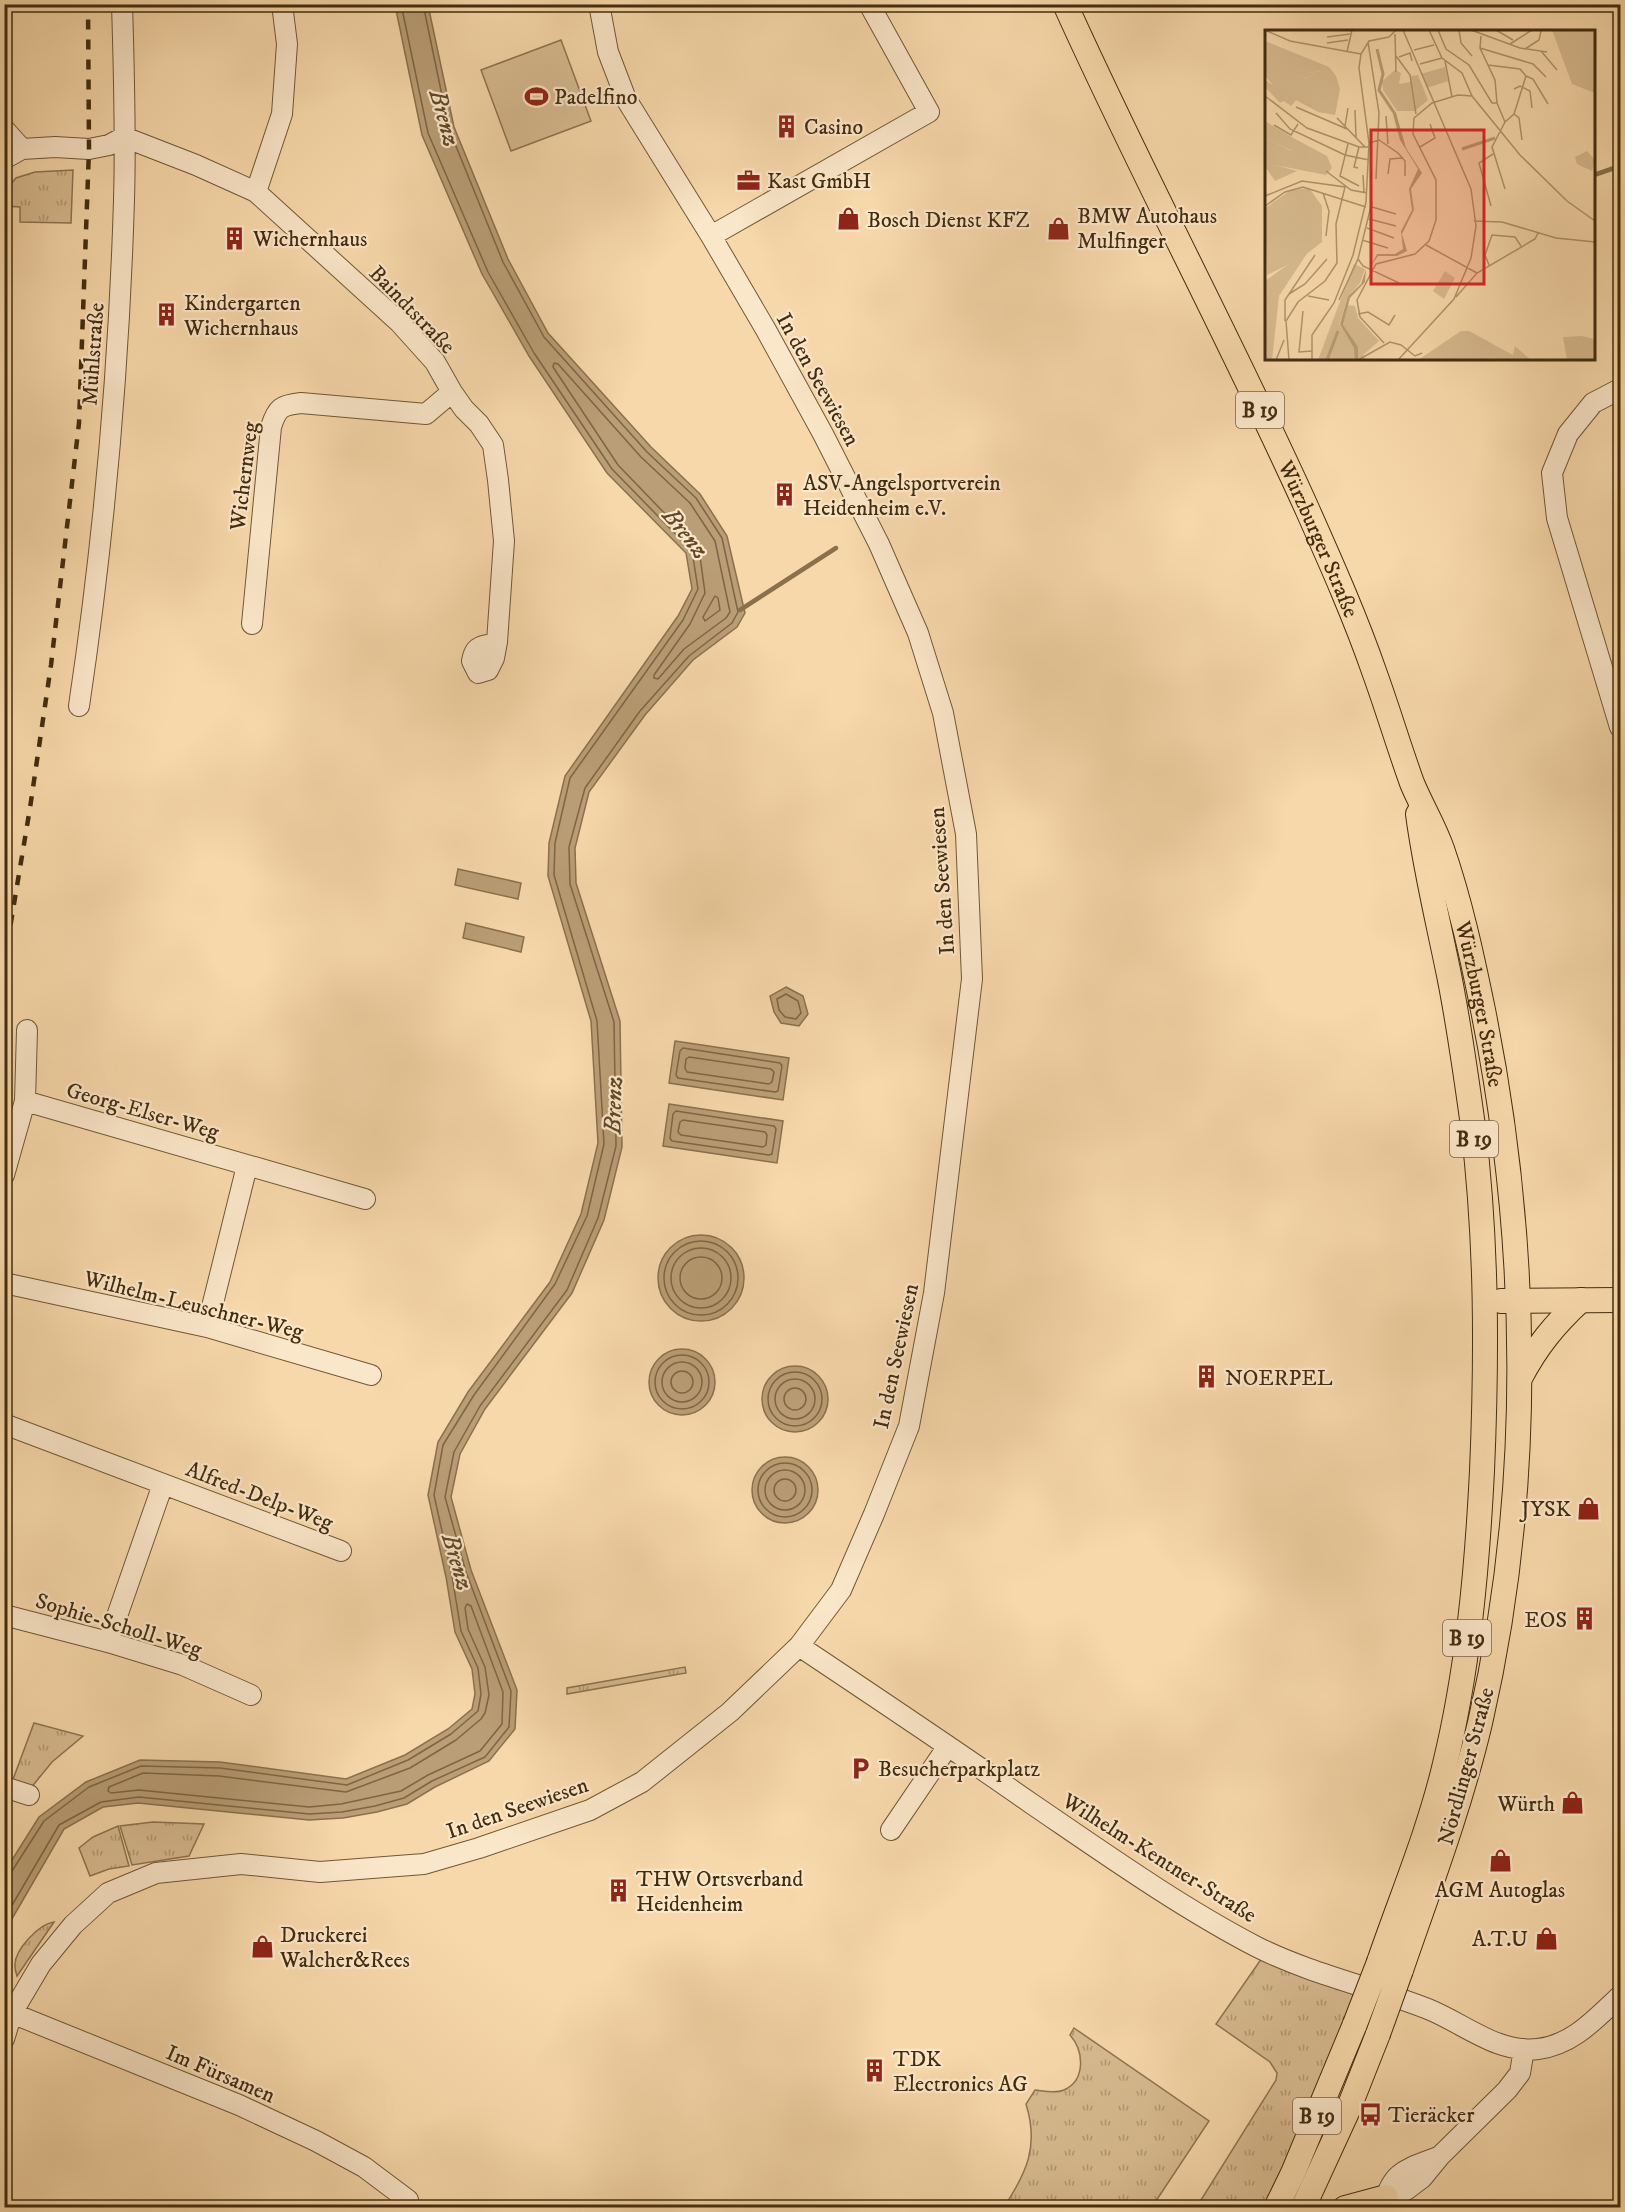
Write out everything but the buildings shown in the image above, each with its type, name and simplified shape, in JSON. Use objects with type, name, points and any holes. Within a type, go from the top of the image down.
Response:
[{"type":"main road","name":"Würzburger Straße","points":[[1065,4],[1307,509],[1374,670],[1414,788],[1435,831],[1451,877],[1488,1034],[1511,1192],[1517,1301]]},
{"type":"main road","name":"Würzburger Straße","points":[[1414,788],[1421,838],[1449,977],[1467,1083],[1478,1175],[1486,1302]]},
{"type":"main road","name":"B 19","points":[[1520,1378],[1541,1341],[1555,1324],[1581,1300]]},
{"type":"main road","points":[[1486,1302],[1620,1300]]},
{"type":"main road","name":"Nördlinger Straße","points":[[1276,2208],[1293,2173],[1355,2024],[1390,1966],[1449,1832],[1480,1723],[1498,1630],[1516,1481],[1520,1378],[1517,1301]]},
{"type":"main road","name":"Nördlinger Straße","points":[[1303,2208],[1348,2110],[1378,2034],[1390,1966],[1450,1741],[1465,1661],[1479,1527],[1485,1412],[1486,1302]]},
{"type":"main road","points":[[1345,2208],[1385,2202]]},
{"type":"street","name":"Mühlstraße","points":[[79,706],[102,540],[117,343],[124,198],[122,4]]},
{"type":"street","points":[[256,192],[282,114],[287,44],[282,4]]},
{"type":"street","name":"In den Seewiesen","points":[[4,2039],[8,2012],[41,1964],[73,1925],[108,1893],[156,1873],[241,1864],[320,1872],[424,1864],[590,1810],[642,1782],[730,1712],[799,1646],[841,1590],[909,1425],[934,1293],[972,980],[966,834],[943,713],[918,633],[879,544],[823,434],[711,236],[626,99],[608,52],[599,4]]},
{"type":"street","points":[[711,236],[930,112],[869,4]]},
{"type":"street","points":[[4,129],[22,149]]},
{"type":"street","points":[[4,159],[22,149],[55,147],[89,149],[109,145],[124,137]]},
{"type":"street","name":"Baindtstraße","points":[[124,137],[196,165],[256,192],[399,322],[435,362],[452,392],[493,445],[504,541],[494,658]]},
{"type":"street","points":[[1620,389],[1593,403],[1568,434],[1552,472],[1557,518],[1620,727]]},
{"type":"street","name":"Wichernweg","points":[[252,624],[271,428],[276,413],[285,405],[302,403],[426,414],[452,392]]},
{"type":"street","points":[[4,1175],[25,1101],[27,1030]]},
{"type":"street","name":"Georg-Elser-Weg","points":[[25,1101],[365,1199]]},
{"type":"street","points":[[207,1327],[247,1166]]},
{"type":"street","name":"Wilhelm-Leuschner-Weg","points":[[4,1283],[207,1327],[371,1375]]},
{"type":"street","name":"Alfred-Delp-Weg","points":[[4,1424],[341,1551]]},
{"type":"street","name":"Alfred-Delp-Weg","points":[[108,1642],[163,1484]]},
{"type":"street","name":"Sophie-Scholl-Weg","points":[[4,1615],[108,1642],[183,1665],[251,1695]]},
{"type":"street","name":"Wilhelm-Kentner-Straße","points":[[799,1646],[1124,1865],[1258,1947],[1306,1967],[1429,2009],[1499,2043],[1524,2049]]},
{"type":"street","points":[[891,1830],[948,1746]]},
{"type":"street","points":[[4,1787],[29,1795]]},
{"type":"street","points":[[1385,2202],[1389,2186],[1402,2172],[1440,2156],[1514,2081],[1520,2073],[1524,2049],[1537,2049],[1564,2042],[1578,2034],[1620,1996]]},
{"type":"street","name":"Im Fürsamen","points":[[8,2012],[239,2104],[364,2167],[408,2200]]},
{"type":"green space","name":"Padelfino","points":[[561,40],[591,121],[511,151],[481,70]]},
{"type":"green space","points":[[73,170],[71,223],[20,222],[20,207],[5,206],[5,191],[16,178],[35,172]]},
{"type":"green space","points":[[685,1667],[686,1673],[567,1694],[567,1688]]},
{"type":"green space","points":[[34,1723],[83,1736],[52,1762],[30,1789],[12,1782]]},
{"type":"green space","points":[[153,1822],[204,1824],[189,1856],[132,1865],[120,1826]]},
{"type":"green space","points":[[118,1826],[129,1866],[109,1869],[90,1876],[79,1848],[93,1837]]},
{"type":"green space","points":[[54,1922],[17,1976],[16,1960],[23,1946],[41,1927]]},
{"type":"green space","points":[[1262,1958],[1358,1991],[1266,2207],[1196,2208],[1276,2080],[1277,2073],[1270,2062],[1216,2024]]},
{"type":"green space","points":[[1074,2028],[1209,2121],[1152,2207],[1004,2207],[1019,2182],[1031,2146],[1030,2119],[1026,2104],[1035,2090],[1053,2092],[1064,2090],[1076,2079],[1079,2072],[1080,2057],[1070,2035]]},
{"type":"water","name":"Brenz","points":[[395,5],[428,5],[454,127],[508,259],[548,333],[651,447],[700,494],[727,536],[745,613],[737,627],[693,660],[645,715],[589,792],[575,848],[576,883],[620,1021],[622,1147],[604,1220],[572,1293],[485,1409],[460,1454],[451,1497],[471,1570],[517,1690],[515,1729],[489,1761],[435,1787],[407,1804],[377,1812],[343,1818],[309,1820],[138,1803],[103,1807],[64,1829],[5,1931],[5,1871],[39,1817],[86,1782],[140,1760],[220,1762],[346,1779],[405,1755],[448,1729],[472,1709],[475,1694],[472,1669],[455,1632],[446,1577],[428,1495],[438,1442],[468,1392],[550,1282],[581,1214],[598,1143],[591,1021],[548,876],[549,843],[565,776],[678,616],[692,589],[686,553],[607,473],[529,356],[482,274],[422,135]]},
{"type":"water","points":[[458,869],[521,883],[518,899],[455,885]]},
{"type":"water","points":[[466,923],[524,937],[521,952],[463,938]]},
{"type":"water","points":[[786,987],[803,996],[808,1014],[799,1026],[781,1023],[774,1012],[770,996]]},
{"type":"water","points":[[675,1041],[789,1058],[783,1100],[669,1083]]},
{"type":"water","points":[[669,1104],[783,1121],[777,1163],[663,1146]]},
{"type":"water","points":[[701,1235],[718,1238],[732,1247],[741,1261],[744,1278],[741,1295],[732,1309],[718,1318],[701,1321],[684,1318],[670,1309],[661,1295],[658,1278],[661,1261],[670,1247],[684,1238]]},
{"type":"water","points":[[675,1349],[689,1349],[701,1354],[710,1363],[715,1382],[713,1395],[706,1406],[689,1415],[675,1415],[663,1410],[654,1401],[649,1389],[649,1375],[654,1363],[663,1354]]},
{"type":"water","points":[[788,1366],[802,1366],[814,1371],[823,1380],[828,1399],[826,1412],[819,1423],[802,1432],[788,1432],[776,1427],[767,1418],[762,1406],[762,1392],[767,1380],[776,1371]]},
{"type":"water","points":[[778,1457],[792,1457],[804,1462],[813,1471],[818,1490],[816,1503],[809,1514],[792,1523],[778,1523],[766,1518],[757,1509],[752,1497],[752,1483],[757,1471],[766,1462]]},
{"type":"waterway","points":[[1595,175],[1620,166]]},
{"type":"waterway","points":[[740,610],[836,548]]},
{"type":"railway","points":[[4,964],[51,665],[79,423],[89,149],[88,4]]},
{"type":"place","name":"Padelfino","points":[[536,96]]},
{"type":"place","name":"Casino","points":[[786,126]]},
{"type":"place","name":"Kast GmbH","points":[[749,180]]},
{"type":"place","name":"Bosch Dienst KFZ","points":[[849,219]]},
{"type":"place","name":"BMW Autohaus Mulfinger","points":[[1059,228]]},
{"type":"place","name":"Wichernhaus","points":[[235,238]]},
{"type":"place","name":"Kindergarten Wichernhaus","points":[[166,315]]},
{"type":"place","name":"ASV-Angelsportverein Heidenheim e.V.","points":[[785,495]]},
{"type":"place","name":"NOERPEL","points":[[1207,1377]]},
{"type":"place","name":"JYSK","points":[[1589,1508]]},
{"type":"place","name":"EOS","points":[[1585,1619]]},
{"type":"place","name":"Besucherparkplatz","points":[[860,1768]]},
{"type":"place","name":"Würth","points":[[1573,1803]]},
{"type":"place","name":"AGM Autoglas","points":[[1500,1860]]},
{"type":"place","name":"THW Ortsverband Heidenheim","points":[[618,1891]]},
{"type":"place","name":"A.T.U","points":[[1546,1938]]},
{"type":"place","name":"Druckerei Walcher&Rees","points":[[262,1947]]},
{"type":"place","name":"TDK Electronics AG","points":[[875,2071]]},
{"type":"place","name":"Tieräcker","points":[[1370,2114]]}]
